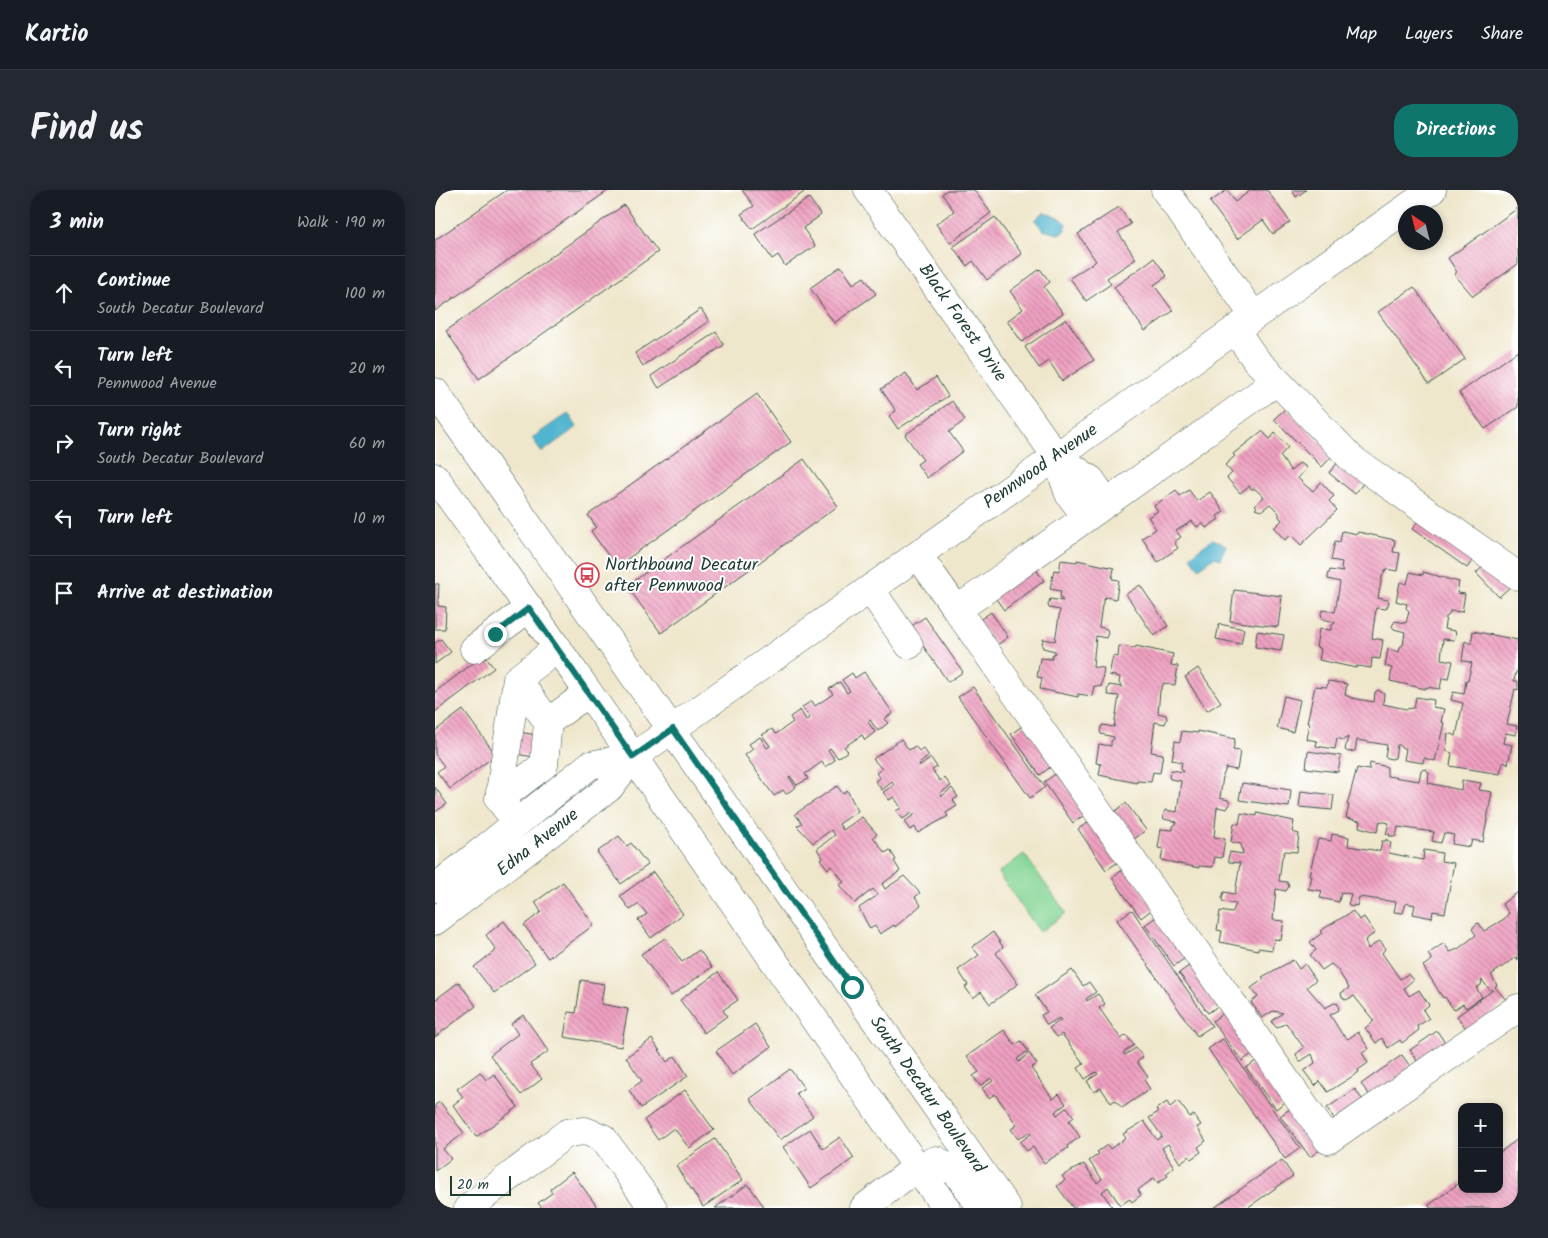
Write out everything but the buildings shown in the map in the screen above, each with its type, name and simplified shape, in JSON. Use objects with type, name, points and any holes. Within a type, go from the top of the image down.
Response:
[{"type":"street","name":"Black Forest Drive","points":[[868,190],[1056,456]]},
{"type":"street","points":[[1165,190],[1245,323],[1256,360],[1352,459],[1518,576]]},
{"type":"street","name":"Pennwood Avenue","points":[[652,743],[1432,190]]},
{"type":"street","points":[[957,610],[1277,381]]},
{"type":"street","name":"South Decatur Boulevard","points":[[440,404],[917,1167],[946,1208]]},
{"type":"street","points":[[1056,456],[1091,480],[1097,510]]},
{"type":"street","name":"South Decatur Boulevard","points":[[435,477],[589,693],[652,743],[1007,1208]]},
{"type":"street","points":[[918,555],[1329,1140],[1518,1008]]},
{"type":"street","points":[[870,589],[909,645]]},
{"type":"street","points":[[475,649],[529,608]]},
{"type":"street","points":[[517,822],[499,799],[517,678],[558,648]]},
{"type":"street","points":[[517,678],[548,722],[544,765],[561,788]]},
{"type":"street","points":[[548,722],[589,693]]},
{"type":"street","name":"Edna Avenue","points":[[435,888],[590,765],[652,743]]},
{"type":"street","name":"Edna Avenue","points":[[435,921],[609,788],[652,743]]},
{"type":"street","points":[[499,799],[544,765]]},
{"type":"street","points":[[468,1208],[567,1133],[585,1131],[603,1138],[653,1208]]},
{"type":"street","points":[[864,1208],[917,1167],[937,1160],[957,1173],[982,1208]]},
{"type":"green space","points":[[1024,854],[1066,913],[1040,932],[998,873]]},
{"type":"water","points":[[1044,212],[1063,220],[1067,224],[1064,231],[1058,234],[1043,230],[1035,220]]},
{"type":"water","points":[[568,413],[577,427],[542,452],[532,438]]},
{"type":"water","points":[[1213,539],[1226,545],[1220,559],[1214,557],[1199,568],[1190,556]]},
{"type":"place","name":"Northbound Decatur after Pennwood","points":[[587,575]]},
{"type":"route","points":[[495,634],[529,608],[633,757],[673,729],[852,987]]}]
